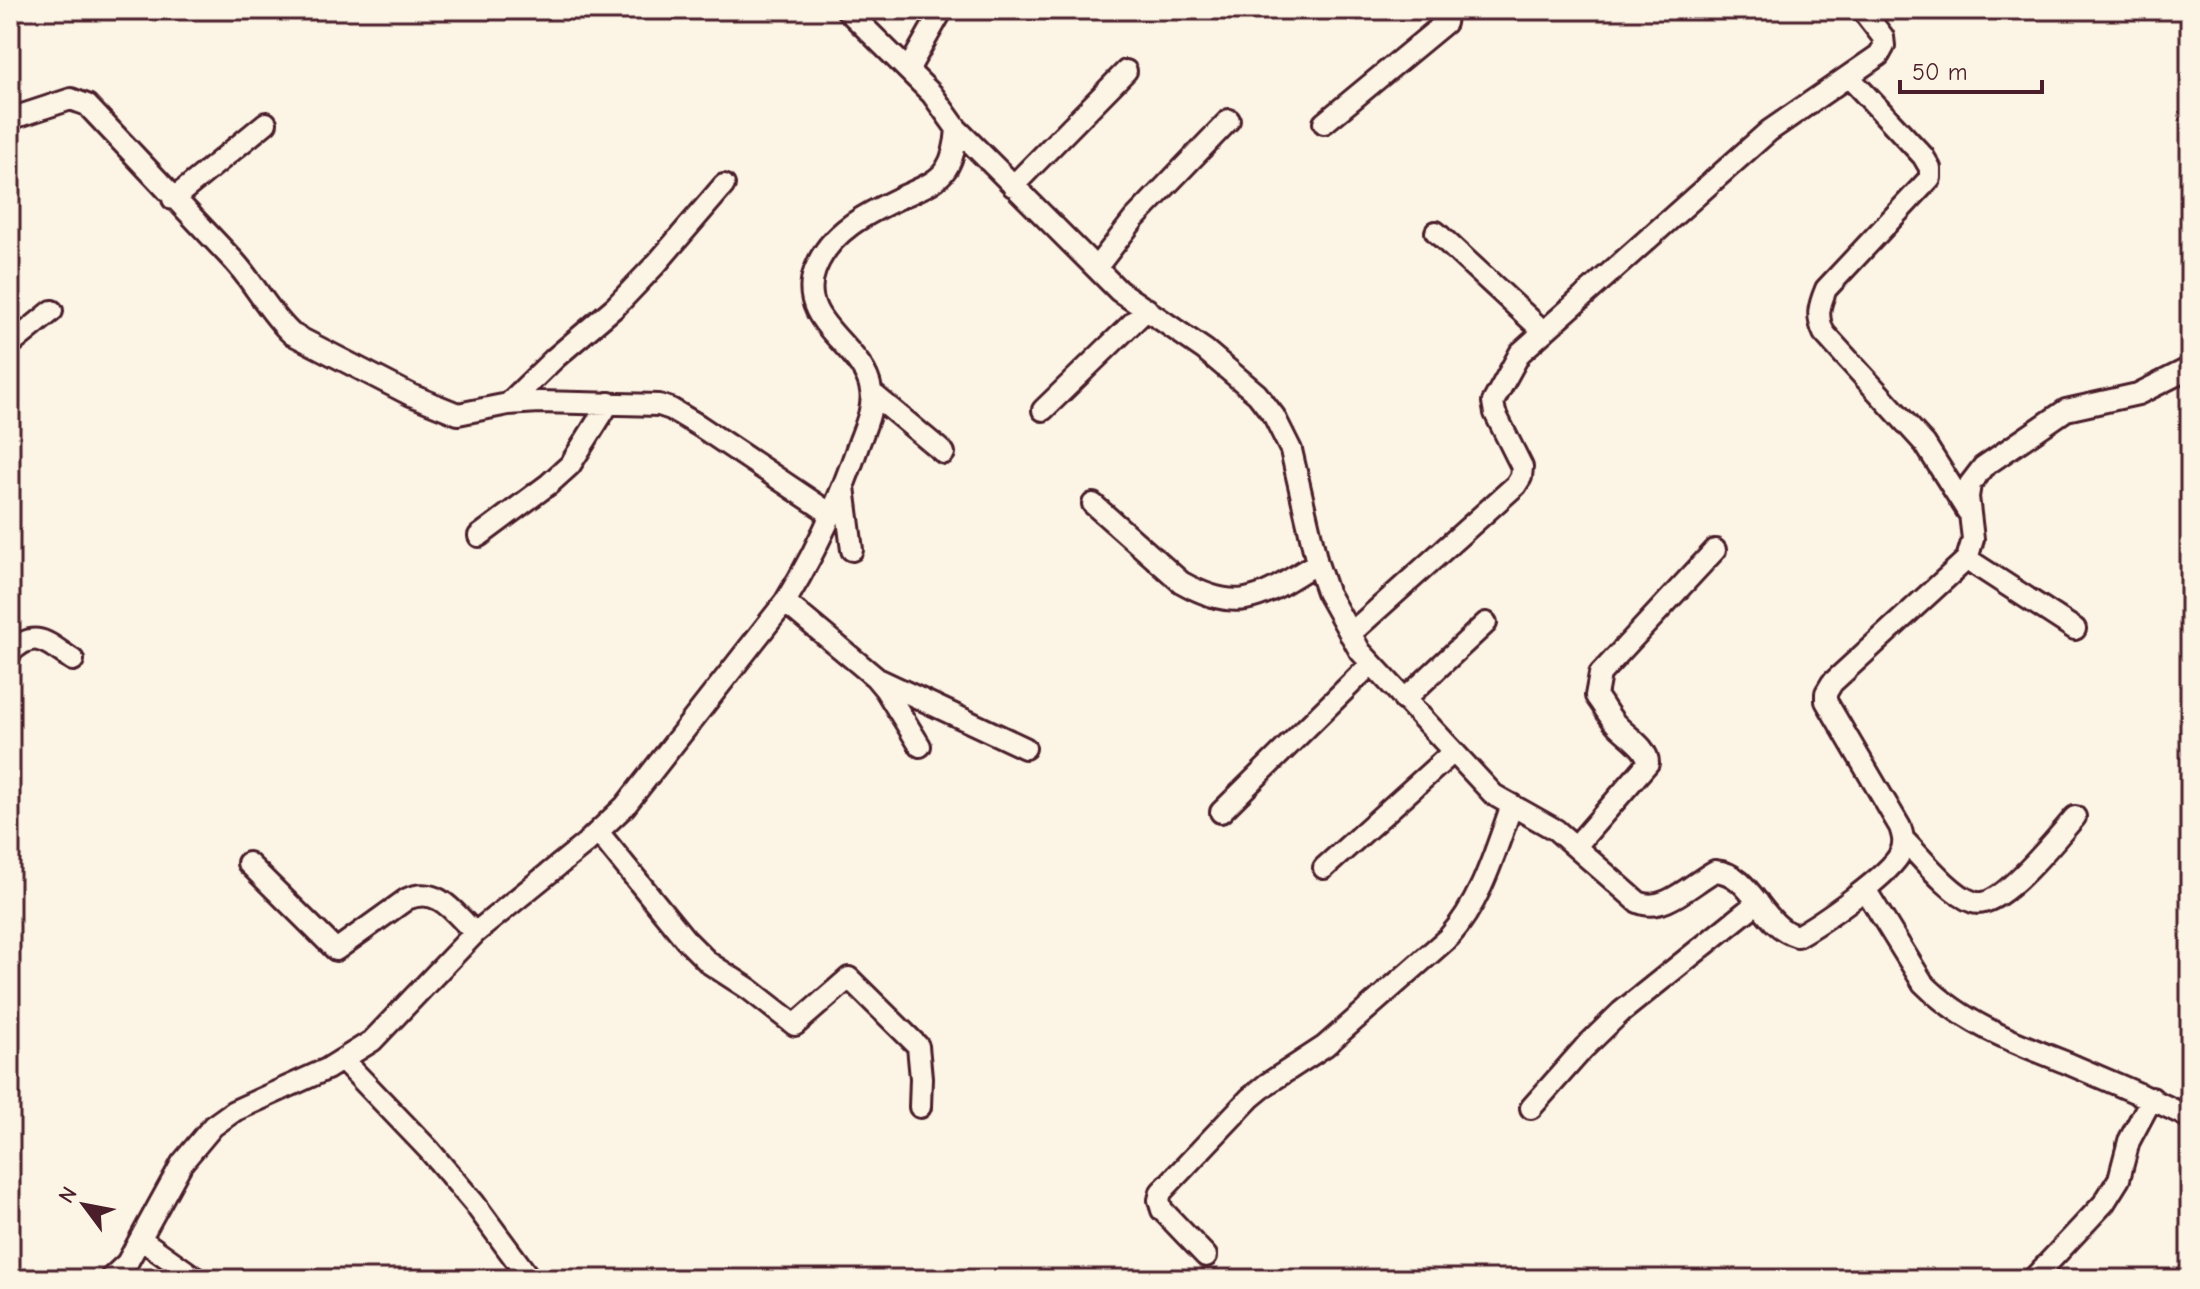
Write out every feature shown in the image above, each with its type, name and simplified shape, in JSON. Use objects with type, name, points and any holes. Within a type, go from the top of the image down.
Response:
[{"type":"street","points":[[847,10],[932,94],[957,129],[1119,291],[1215,359],[1257,394],[1274,416],[1291,450],[1317,563],[1327,592],[1350,634],[1371,664],[1494,795],[1539,819],[1576,846],[1638,902],[1647,906],[1663,903],[1715,871],[1725,871],[1782,929],[1797,936],[1865,889],[1895,862],[1904,840]]},
{"type":"street","points":[[908,70],[942,10]]},
{"type":"street","points":[[1324,123],[1445,23],[1447,10]]},
{"type":"street","points":[[1350,634],[1516,485],[1521,477],[1522,467],[1495,413],[1493,402],[1520,353],[1769,131],[1879,55],[1884,46],[1883,37],[1862,10]]},
{"type":"street","points":[[1013,186],[1126,71]]},
{"type":"street","points":[[1849,77],[1923,156],[1930,168],[1930,178],[1826,289],[1817,319],[1824,333],[1925,444],[1970,515]]},
{"type":"street","points":[[10,119],[71,99],[87,105],[243,271],[292,334],[411,395],[458,414],[508,404],[659,405],[671,409],[831,514]]},
{"type":"street","points":[[1096,268],[1134,219],[1229,120]]},
{"type":"street","points":[[173,199],[266,123]]},
{"type":"street","points":[[110,1279],[127,1263],[182,1163],[213,1126],[246,1105],[343,1060],[372,1041],[475,933],[625,806],[785,602],[803,573],[844,487],[869,416],[872,393],[868,380],[812,302],[811,285],[815,269],[825,251],[859,219],[944,173],[955,148],[957,129]]},
{"type":"street","points":[[508,404],[555,358],[616,306],[724,185]]},
{"type":"street","points":[[1436,232],[1544,332]]},
{"type":"street","points":[[1043,410],[1147,309]]},
{"type":"street","points":[[10,345],[52,311]]},
{"type":"street","points":[[2075,817],[2026,871],[1995,899],[1984,904],[1974,903],[1951,888],[1904,840],[1900,827],[1833,715],[1826,701],[1826,693],[1832,683],[1967,559],[1973,539],[1970,484],[1976,473],[2054,416],[2083,405],[2138,394],[2190,368]]},
{"type":"street","points":[[872,393],[944,453]]},
{"type":"street","points":[[479,536],[570,465],[609,403]]},
{"type":"street","points":[[844,487],[852,550]]},
{"type":"street","points":[[1093,504],[1181,582],[1196,591],[1230,600],[1260,596],[1317,563]]},
{"type":"street","points":[[1576,846],[1648,763],[1643,750],[1614,722],[1596,696],[1600,674],[1715,550]]},
{"type":"street","points":[[1967,559],[2075,629]]},
{"type":"street","points":[[785,602],[875,677],[920,746]]},
{"type":"street","points":[[1404,700],[1486,623]]},
{"type":"street","points":[[10,653],[26,639],[35,638],[73,660]]},
{"type":"street","points":[[1221,812],[1371,664]]},
{"type":"street","points":[[875,677],[1025,748]]},
{"type":"street","points":[[1324,868],[1452,753]]},
{"type":"street","points":[[1206,1256],[1162,1210],[1159,1200],[1161,1192],[1250,1098],[1325,1046],[1449,937],[1467,917],[1475,901],[1512,805]]},
{"type":"street","points":[[598,832],[685,939],[709,963],[795,1025],[849,978],[918,1046],[920,1107]]},
{"type":"street","points":[[248,863],[336,950],[419,893],[442,901],[475,933]]},
{"type":"street","points":[[1865,889],[1923,983],[1935,995],[2001,1037],[2152,1098],[2190,1118]]},
{"type":"street","points":[[1531,1108],[1621,1012],[1758,902]]},
{"type":"street","points":[[343,1060],[429,1150],[474,1203],[530,1279]]},
{"type":"street","points":[[2033,1279],[2104,1203],[2119,1179],[2129,1141],[2152,1098]]},
{"type":"street","points":[[142,1240],[197,1279]]}]
